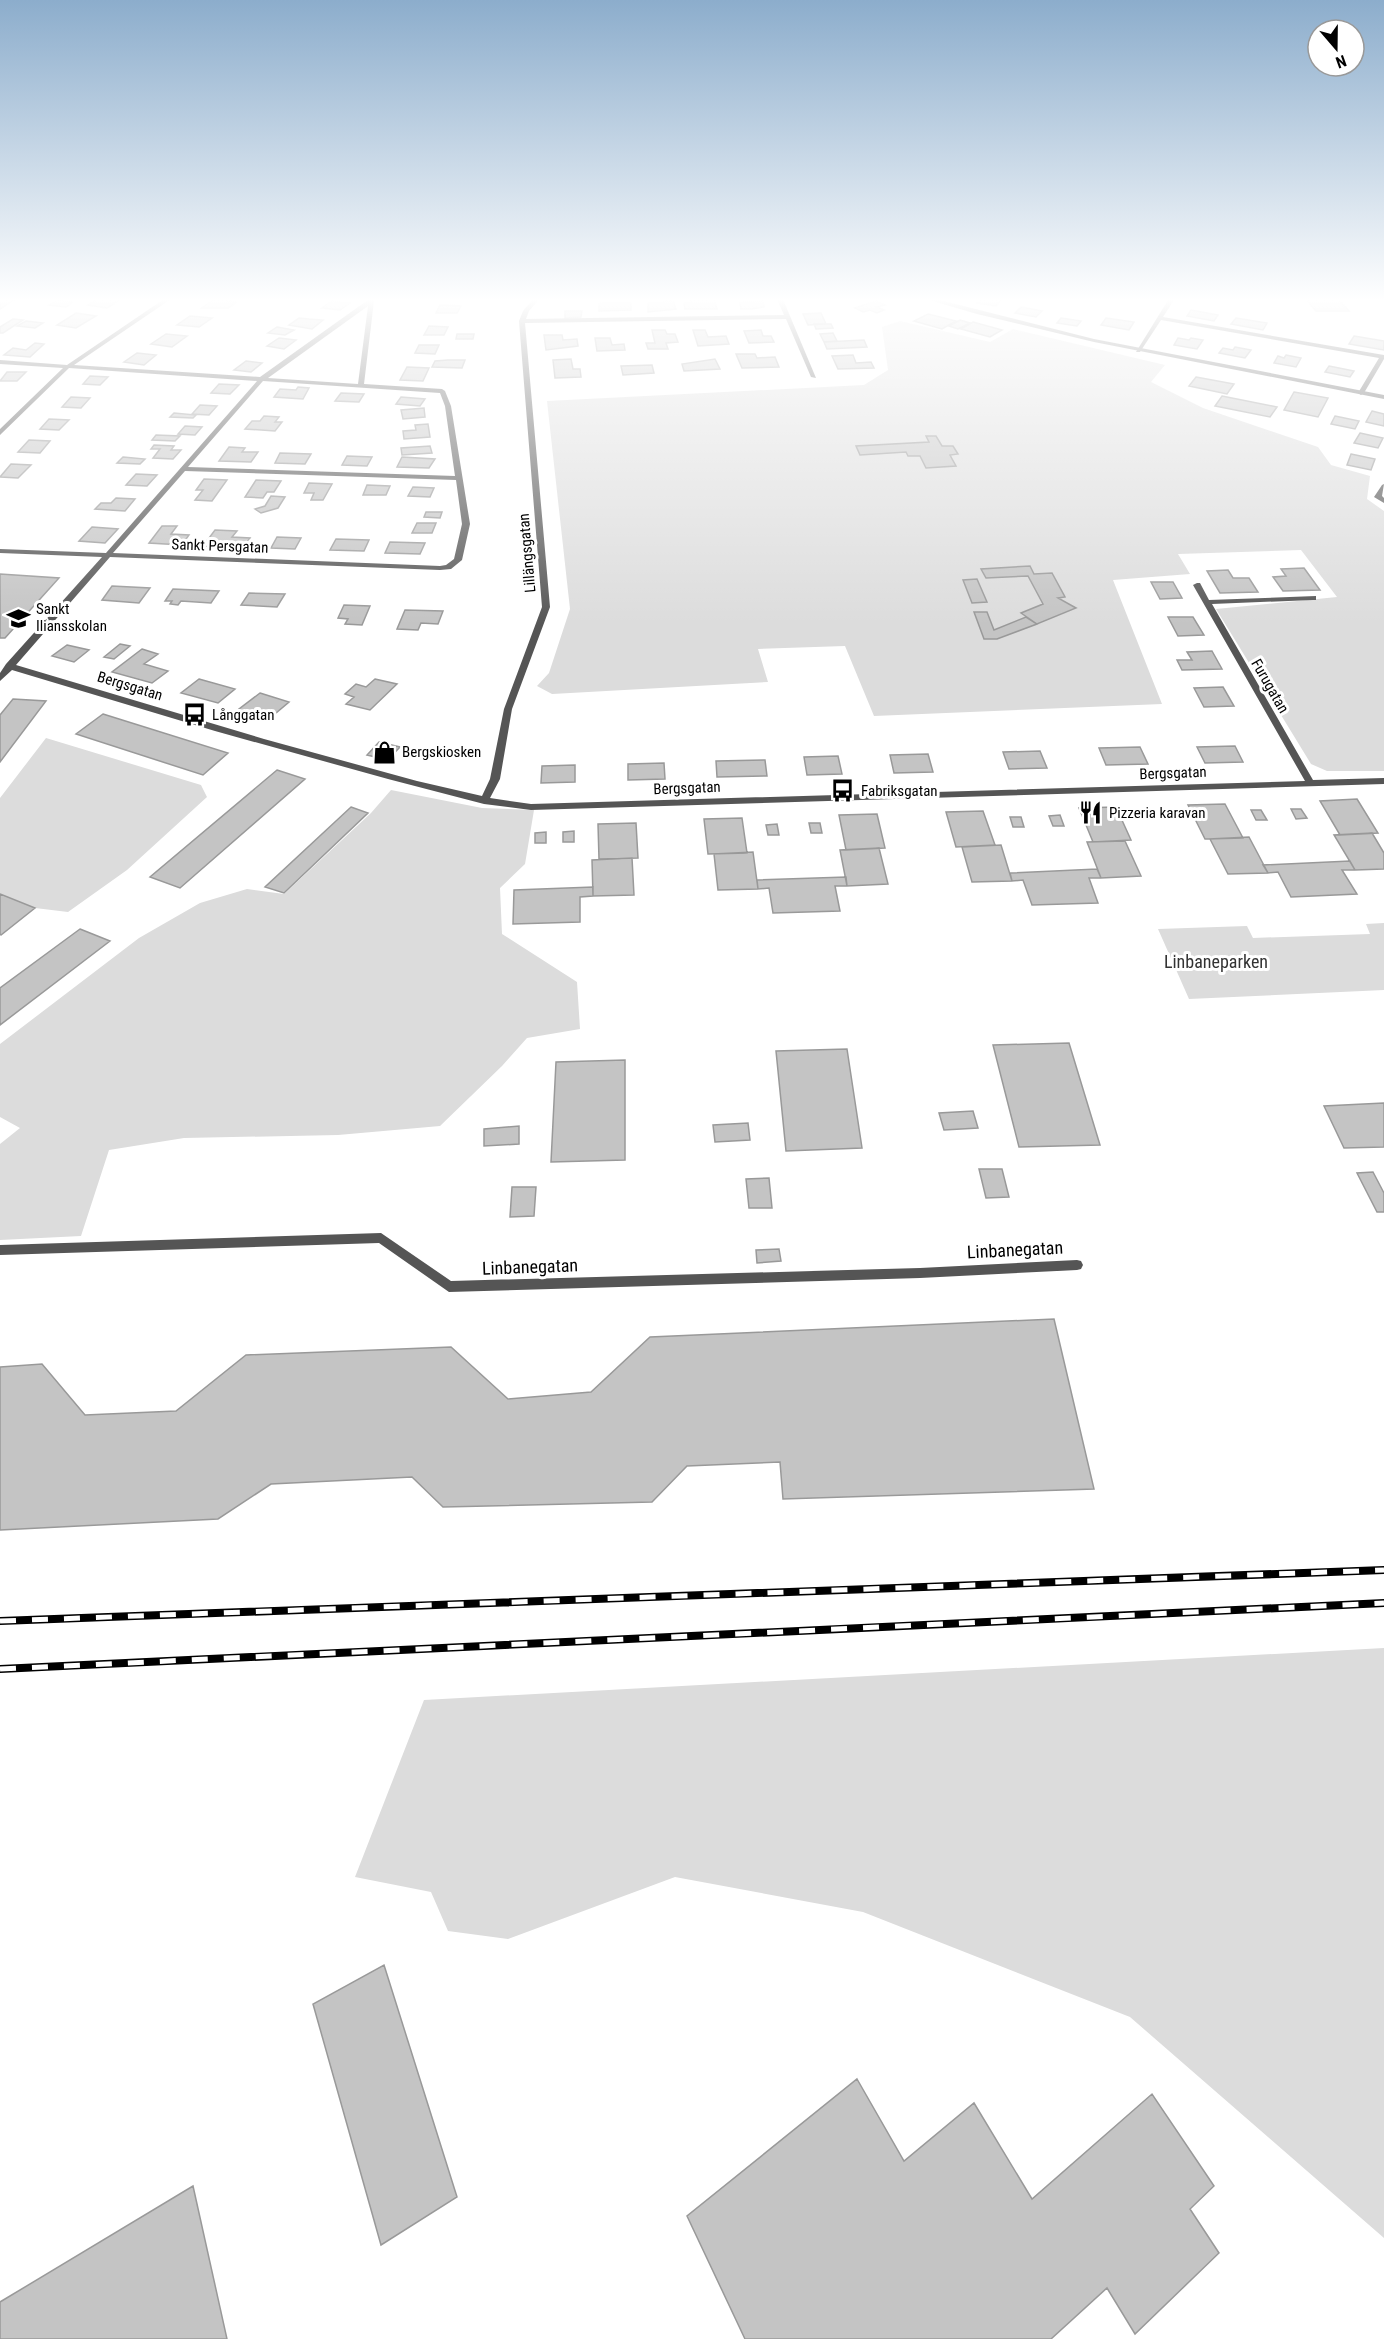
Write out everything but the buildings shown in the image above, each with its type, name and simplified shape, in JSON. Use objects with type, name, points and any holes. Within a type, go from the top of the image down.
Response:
[{"type":"street","points":[[0,433],[27,406]]},
{"type":"street","points":[[0,678],[239,406]]},
{"type":"street","points":[[185,469],[458,478],[448,406]]},
{"type":"street","name":"Lillängsgatan","points":[[484,801],[495,778],[508,709],[546,607],[529,406]]},
{"type":"street","name":"Sankt Persgatan","points":[[0,551],[448,567],[458,560],[466,524],[458,478]]},
{"type":"street","points":[[1384,486],[1378,497],[1384,501]]},
{"type":"street","name":"Furugatan","points":[[1197,585],[1311,784]]},
{"type":"street","points":[[1206,602],[1313,598]]},
{"type":"street","name":"Bergsgatan","points":[[9,666],[275,746],[484,801],[531,807],[1384,780]]},
{"type":"street","name":"Linbanegatan","points":[[0,1250],[381,1238],[449,1287],[920,1273],[1077,1265]]},
{"type":"green space","points":[[548,406],[1199,406],[1318,447],[1331,465],[1370,476],[1367,499],[1384,511],[1384,771],[1327,771],[1311,764],[1216,609],[1337,597],[1301,550],[1178,554],[1190,574],[1113,580],[1162,704],[874,716],[845,646],[758,649],[768,682],[552,694],[537,686],[549,673],[570,609]]},
{"type":"green space","points":[[46,738],[201,785],[207,797],[127,870],[68,912],[35,908],[0,894],[0,798]]},
{"type":"green space","points":[[391,790],[482,808],[534,810],[525,864],[500,888],[502,934],[577,982],[580,1029],[527,1038],[502,1066],[440,1126],[338,1135],[184,1138],[109,1150],[81,1236],[0,1240],[0,1144],[20,1128],[0,1117],[0,1044],[139,938],[200,903],[247,889],[284,894],[371,813]]},
{"type":"green space","name":"Linbaneparken","points":[[1384,923],[1384,990],[1189,999],[1158,929],[1247,926],[1253,938],[1370,934],[1366,924]]},
{"type":"green space","points":[[1384,1648],[1384,2238],[1130,2017],[863,1912],[675,1877],[508,1939],[448,1931],[431,1892],[355,1877],[424,1700]]},
{"type":"railway","points":[[0,1621],[1384,1570]]},
{"type":"railway","points":[[0,1669],[1384,1603]]},
{"type":"place","name":"Sankt Iliansskolan","points":[[18,618]]},
{"type":"place","name":"Långgatan","points":[[194,715]]},
{"type":"place","name":"Bergskiosken","points":[[384,752]]},
{"type":"place","name":"Fabriksgatan","points":[[843,791]]},
{"type":"place","name":"Pizzeria karavan","points":[[1091,813]]}]
